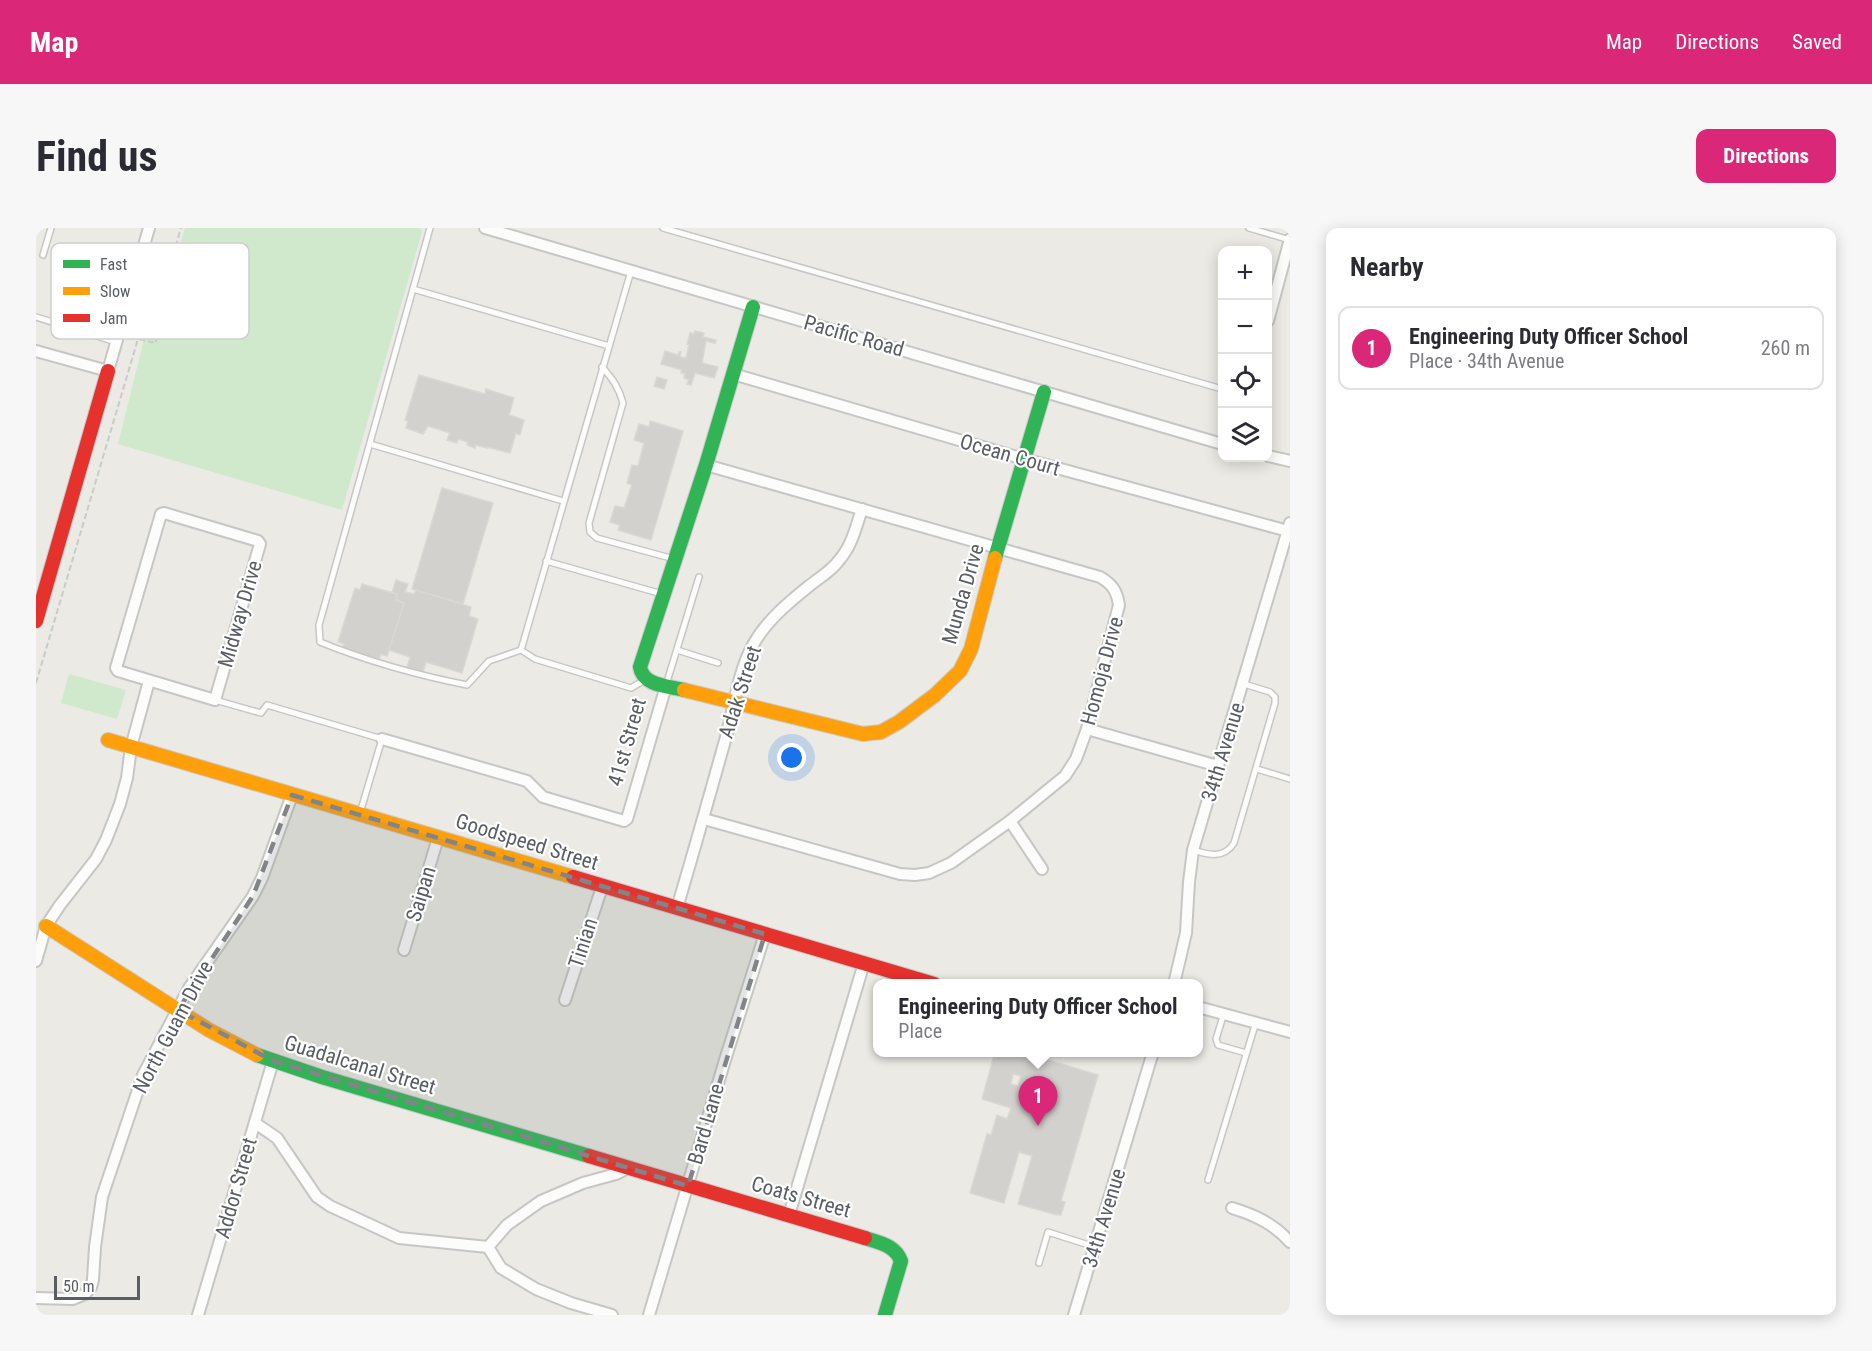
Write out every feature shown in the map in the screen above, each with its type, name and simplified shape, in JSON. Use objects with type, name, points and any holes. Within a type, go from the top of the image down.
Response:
[{"type":"street","points":[[145,243],[149,228]]},
{"type":"street","name":"Pacific Road","points":[[485,228],[1218,443]]},
{"type":"street","points":[[1272,306],[1290,240]]},
{"type":"street","name":"41st Street","points":[[382,739],[527,781],[543,797],[624,821],[627,819],[666,686],[646,680],[640,672],[640,667],[706,465],[753,306]]},
{"type":"street","points":[[36,621],[39,601],[117,339]]},
{"type":"street","points":[[36,351],[108,371]]},
{"type":"street","name":"Ocean Court","points":[[733,374],[1024,459],[1289,527]]},
{"type":"street","name":"Munda Drive","points":[[666,686],[863,734],[883,731],[893,726],[948,684],[961,670],[972,645],[998,547],[1044,392]]},
{"type":"street","points":[[1272,457],[1290,461]]},
{"type":"street","name":"Homoja Drive","points":[[704,819],[894,873],[915,875],[943,868],[1010,821],[1065,776],[1076,759],[1087,729],[1119,611],[1118,595],[1108,582],[1100,577],[706,465]]},
{"type":"street","name":"Adak Street","points":[[676,908],[704,819],[747,658],[759,635],[779,612],[838,562],[853,539],[862,509]]},
{"type":"street","name":"Midway Drive","points":[[161,514],[258,541],[260,544],[215,700],[149,681],[117,671],[116,668],[161,514]]},
{"type":"street","name":"34th Avenue","points":[[1175,979],[1184,949],[1193,850],[1289,527]]},
{"type":"street","points":[[36,961],[46,926],[96,859],[106,840],[120,804],[127,778],[131,747],[149,681]]},
{"type":"street","points":[[1087,729],[1218,766]]},
{"type":"street","name":"Goodspeed Street","points":[[108,740],[917,979]]},
{"type":"street","name":"North Guam Drive","points":[[36,1298],[73,1299],[85,1294],[91,1287],[102,1197],[143,1075],[189,988],[253,896],[262,878],[292,795]]},
{"type":"street","points":[[1010,821],[1042,869]]},
{"type":"street","name":"Saipan","points":[[404,950],[438,838]]},
{"type":"street","name":"Tinian","points":[[565,1000],[602,887]]},
{"type":"street","name":"Guadalcanal Street","points":[[46,926],[230,1042],[273,1061],[688,1186]]},
{"type":"street","name":"Bard Lane","points":[[650,1315],[725,1060],[765,934]]},
{"type":"street","points":[[789,1215],[864,963]]},
{"type":"street","points":[[1203,1007],[1290,1032]]},
{"type":"street","name":"34th Avenue","points":[[1074,1315],[1152,1057]]},
{"type":"street","name":"Addor Street","points":[[198,1315],[273,1061]]},
{"type":"street","points":[[255,1123],[277,1138],[317,1197],[330,1206],[399,1238],[488,1247]]},
{"type":"street","points":[[488,1247],[507,1225],[541,1201],[630,1167]]},
{"type":"street","name":"Coats Street","points":[[688,1186],[888,1245],[898,1253],[901,1261],[885,1315]]},
{"type":"street","points":[[1232,1208],[1263,1219],[1278,1229],[1290,1242]]},
{"type":"street","points":[[488,1247],[501,1268],[536,1290],[612,1315]]},
{"type":"lane","points":[[44,255],[51,228]]},
{"type":"lane","points":[[430,228],[319,625],[320,642],[347,653],[436,679],[467,685],[489,661],[521,650]]},
{"type":"lane","points":[[663,228],[1218,388]]},
{"type":"lane","points":[[1249,228],[1290,240]]},
{"type":"lane","points":[[521,650],[631,271]]},
{"type":"lane","points":[[413,289],[609,346]]},
{"type":"lane","points":[[36,317],[51,322]]},
{"type":"lane","points":[[106,339],[116,342]]},
{"type":"lane","points":[[602,368],[613,378],[620,390],[623,403],[589,524],[590,532],[597,538],[675,559]]},
{"type":"lane","points":[[370,444],[563,501]]},
{"type":"lane","points":[[546,561],[663,594]]},
{"type":"lane","points":[[666,686],[699,577]]},
{"type":"lane","points":[[521,650],[535,659],[631,688],[646,680]]},
{"type":"lane","points":[[676,650],[718,663]]},
{"type":"lane","points":[[1193,850],[1220,855],[1230,849],[1234,843],[1257,769],[1275,697],[1270,692],[1244,684]]},
{"type":"lane","points":[[215,700],[261,713],[267,705],[382,739],[359,814]]},
{"type":"lane","points":[[1257,769],[1290,779]]},
{"type":"lane","points":[[1224,1013],[1216,1040],[1218,1045],[1246,1053]]},
{"type":"lane","points":[[1208,1180],[1256,1022]]},
{"type":"lane","points":[[1039,1263],[1048,1232],[1095,1247]]},
{"type":"path","points":[[177,243],[181,228]]},
{"type":"path","points":[[36,683],[138,339],[156,343],[156,339]]},
{"type":"highlighted area","points":[[292,795],[765,934],[688,1186],[273,1061],[178,1010],[253,896]]},
{"type":"green space","points":[[185,228],[420,228],[422,232],[342,510],[118,444],[144,339],[249,339],[249,243],[181,243]]},
{"type":"green space","points":[[69,674],[126,690],[117,719],[61,703]]},
{"type":"building","points":[[695,331],[704,333],[703,337],[716,340],[715,343],[706,341],[702,363],[718,367],[714,378],[695,373],[691,385],[687,384],[689,380],[684,378],[685,374],[681,373],[682,370],[661,364],[665,351],[678,355],[681,352],[680,357],[686,358],[690,333],[694,334]]},
{"type":"building","points":[[419,375],[485,394],[486,389],[514,398],[509,415],[524,420],[520,435],[516,433],[510,453],[476,445],[475,448],[467,445],[468,442],[458,439],[457,443],[447,440],[450,433],[428,426],[423,434],[406,428],[408,421],[405,420]]},
{"type":"building","points":[[657,377],[667,380],[664,389],[654,386]]},
{"type":"building","points":[[650,421],[683,431],[651,540],[618,530],[620,525],[610,522],[615,506],[624,508],[632,485],[627,483],[632,465],[638,466],[644,443],[634,440],[639,424],[649,427]]},
{"type":"building","points":[[442,488],[493,503],[463,604],[412,589]]},
{"type":"building","points":[[396,580],[408,584],[405,592],[414,594],[416,590],[471,607],[469,616],[478,619],[462,673],[426,662],[423,672],[407,667],[410,657],[389,650],[404,603],[396,600],[397,594],[392,593]]},
{"type":"building","points":[[362,584],[397,594],[396,600],[404,603],[387,656],[381,654],[379,660],[342,649],[344,644],[338,642],[355,588],[360,590]]},
{"type":"building","points":[[994,1057],[1039,1057],[1098,1075],[1061,1201],[1065,1202],[1061,1215],[1018,1204],[1032,1156],[1019,1152],[1004,1203],[970,1193],[987,1134],[991,1135],[997,1115],[1007,1119],[1011,1108],[982,1099]],"holes":[[[1013,1074],[1021,1076],[1018,1086],[1011,1084]]]},
{"type":"traffic: fast","points":[[684,690],[651,682],[642,673],[640,667],[706,465],[753,307]]},
{"type":"traffic: fast","points":[[995,558],[1044,392]]},
{"type":"traffic: fast","points":[[257,1055],[322,1077],[589,1156]]},
{"type":"traffic: fast","points":[[865,1238],[891,1248],[901,1261],[885,1315]]},
{"type":"traffic: slow","points":[[684,690],[863,734],[881,732],[899,722],[935,695],[960,671],[971,649],[995,558]]},
{"type":"traffic: slow","points":[[108,740],[573,877]]},
{"type":"traffic: slow","points":[[46,926],[209,1030],[257,1055]]},
{"type":"traffic: jam","points":[[36,621],[108,371]]},
{"type":"traffic: jam","points":[[573,877],[917,979]]},
{"type":"traffic: jam","points":[[589,1156],[865,1238]]},
{"type":"place","name":"Engineering Duty Officer School","points":[[1038,1126]]}]
